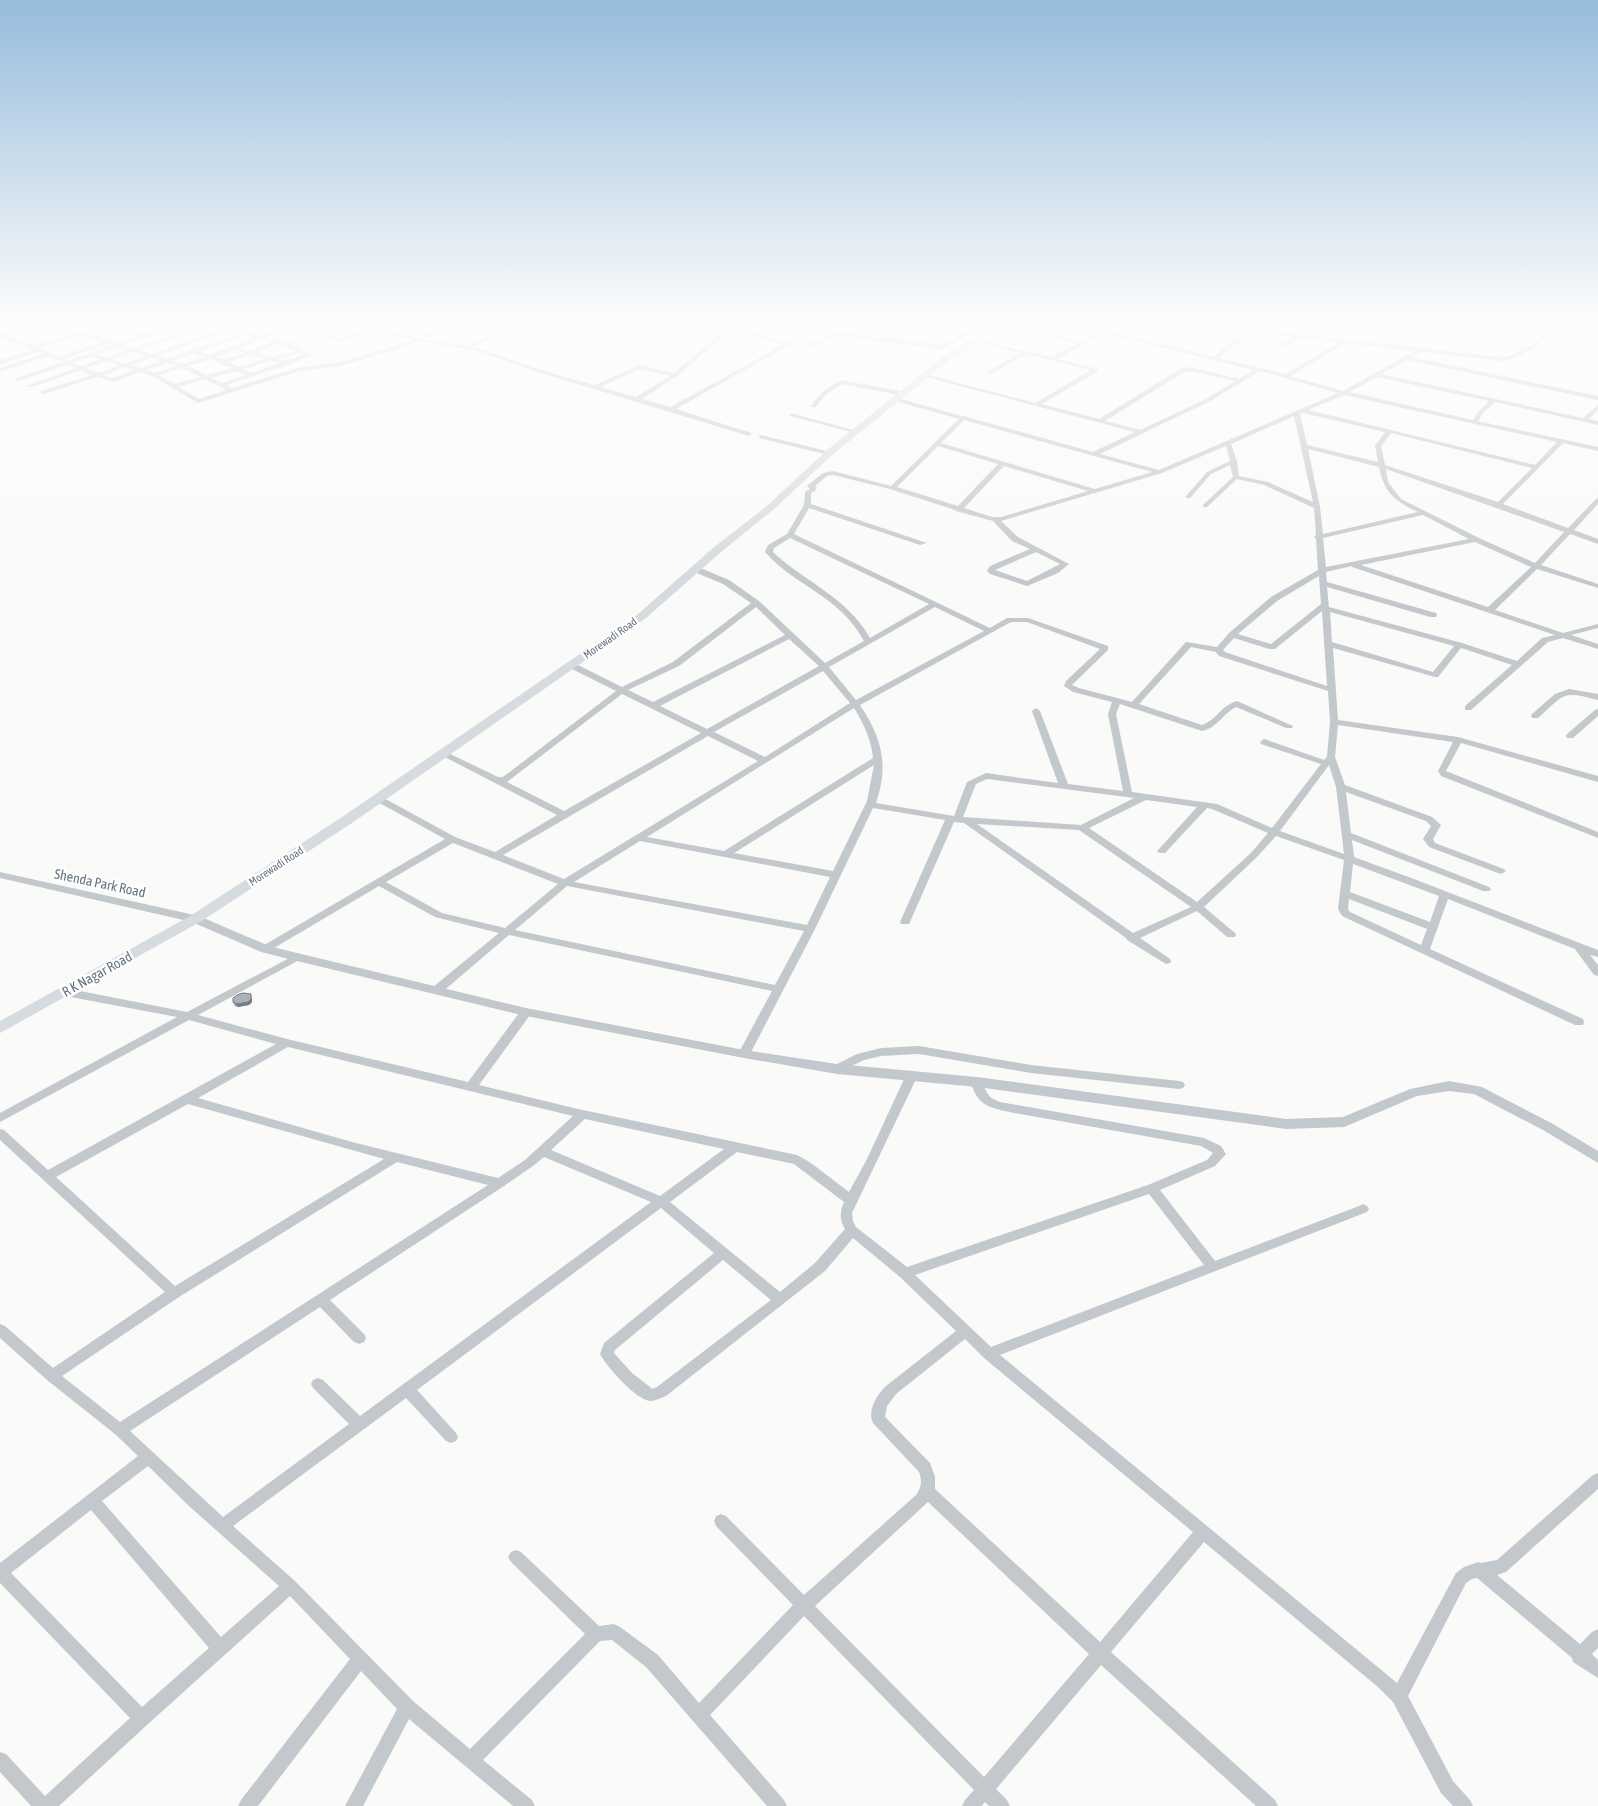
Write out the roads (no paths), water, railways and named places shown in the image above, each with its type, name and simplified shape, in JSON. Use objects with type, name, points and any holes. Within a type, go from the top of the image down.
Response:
[{"type":"main road","name":"Morewadi Road","points":[[194,919],[379,799],[642,616],[753,521],[803,489],[829,453],[886,409]]},
{"type":"main road","name":"R K Nagar Road","points":[[0,1028],[194,919]]},
{"type":"street","points":[[940,409],[1160,472]]},
{"type":"street","points":[[1053,409],[1141,432]]},
{"type":"street","points":[[1101,421],[1120,409]]},
{"type":"street","points":[[1096,453],[1189,409]]},
{"type":"street","points":[[996,520],[1160,472],[1308,409]]},
{"type":"street","points":[[1423,409],[1598,449]]},
{"type":"street","points":[[1475,420],[1483,409]]},
{"type":"street","points":[[1536,409],[1598,423]]},
{"type":"street","points":[[1585,420],[1596,409]]},
{"type":"street","points":[[670,410],[749,434]]},
{"type":"street","points":[[1304,411],[1536,467]]},
{"type":"street","points":[[1132,938],[1198,907],[1254,855],[1329,760],[1334,722],[1328,654],[1325,584],[1318,537],[1317,507],[1297,414]]},
{"type":"street","points":[[792,415],[857,432]]},
{"type":"street","points":[[892,488],[964,417]]},
{"type":"street","points":[[1389,431],[1378,446],[1385,482],[1399,500],[1476,540],[1536,566],[1598,586]]},
{"type":"street","points":[[761,437],[829,453]]},
{"type":"street","points":[[1499,505],[1562,441]]},
{"type":"street","points":[[1227,442],[1234,461],[1236,477]]},
{"type":"street","points":[[937,444],[1094,491]]},
{"type":"street","points":[[1304,446],[1332,451],[1382,466],[1499,505],[1598,542]]},
{"type":"street","points":[[1188,496],[1209,473],[1234,461]]},
{"type":"street","points":[[958,510],[1004,463]]},
{"type":"street","points":[[868,642],[862,626],[832,598],[769,552],[771,547],[792,532],[807,505],[803,489],[825,474],[833,473],[892,488],[958,510],[996,520],[1015,539],[1064,564],[1055,571],[1027,584],[1020,583],[991,571],[993,568],[1035,550]]},
{"type":"street","points":[[1236,477],[1266,483],[1317,507]]},
{"type":"street","points":[[1205,506],[1236,477]]},
{"type":"street","points":[[1490,610],[1536,566],[1598,500]]},
{"type":"street","points":[[807,505],[923,543]]},
{"type":"street","points":[[1318,537],[1424,513]]},
{"type":"street","points":[[792,532],[990,631]]},
{"type":"street","points":[[1219,650],[1232,634],[1274,599],[1323,570],[1476,540]]},
{"type":"street","points":[[1352,564],[1598,647]]},
{"type":"street","points":[[696,569],[726,582],[756,603],[825,668],[855,704],[867,722],[876,744],[879,768],[871,805],[810,929],[744,1054]]},
{"type":"street","points":[[1325,584],[1433,615]]},
{"type":"street","points":[[496,780],[504,780],[513,775],[622,690],[676,664],[756,603]]},
{"type":"street","points":[[495,856],[935,604]]},
{"type":"street","points":[[1232,634],[1272,647],[1326,606]]},
{"type":"street","points":[[1326,606],[1519,664]]},
{"type":"street","points":[[437,990],[565,883],[855,704],[1010,620],[1028,620],[1105,648],[1068,686],[1076,690],[1134,705],[1202,728],[1210,725],[1226,708],[1237,704],[1289,726]]},
{"type":"street","points":[[1468,708],[1545,640],[1598,626]]},
{"type":"street","points":[[653,706],[790,635]]},
{"type":"street","points":[[1134,705],[1189,644],[1219,650],[1222,654],[1332,690]]},
{"type":"street","points":[[1329,644],[1435,675],[1460,645]]},
{"type":"street","points":[[571,665],[765,761]]},
{"type":"street","points":[[1535,716],[1564,691],[1576,690],[1598,697]]},
{"type":"street","points":[[1117,701],[1112,714],[1128,794]]},
{"type":"street","points":[[1036,711],[1064,786]]},
{"type":"street","points":[[1570,736],[1598,712]]},
{"type":"street","points":[[1334,722],[1458,740],[1598,779]]},
{"type":"street","points":[[1458,740],[1442,771],[1444,774],[1598,835]]},
{"type":"street","points":[[1264,742],[1329,760],[1342,787],[1349,859],[1344,909],[1346,914],[1579,1022]]},
{"type":"street","points":[[443,754],[564,815]]},
{"type":"street","points":[[726,854],[878,758]]},
{"type":"street","points":[[905,922],[958,820],[972,782],[979,777],[996,776],[1145,796],[1225,810],[1274,832],[1444,894],[1598,954]]},
{"type":"street","points":[[1342,787],[1429,819],[1436,825],[1428,839],[1432,845],[1500,871]]},
{"type":"street","points":[[1082,828],[1145,796]]},
{"type":"street","points":[[379,799],[452,839],[565,883],[810,929]]},
{"type":"street","points":[[871,805],[958,820],[1082,828],[1198,907],[1231,935]]},
{"type":"street","points":[[1162,851],[1204,805]]},
{"type":"street","points":[[958,820],[1166,961]]},
{"type":"street","points":[[1346,834],[1486,889]]},
{"type":"street","points":[[638,838],[836,874]]},
{"type":"street","points":[[265,949],[452,839]]},
{"type":"street","name":"Shenda Park Road","points":[[0,875],[194,919],[265,949],[297,957],[526,1012],[744,1054],[837,1069],[977,1082],[1286,1124],[1344,1122],[1415,1092],[1449,1086],[1477,1090],[1548,1127],[1598,1158]]},
{"type":"street","points":[[379,882],[439,915],[778,989]]},
{"type":"street","points":[[1345,894],[1433,927]]},
{"type":"street","points":[[1425,949],[1444,894]]},
{"type":"street","points":[[1579,947],[1598,972]]},
{"type":"street","points":[[0,1118],[297,957]]},
{"type":"street","points":[[65,992],[188,1016],[287,1043],[583,1114],[798,1160],[851,1200]]},
{"type":"street","points":[[471,1087],[526,1012]]},
{"type":"street","points":[[48,1176],[287,1043]]},
{"type":"street","points":[[837,1069],[861,1057],[881,1052],[919,1050],[1031,1069],[1179,1085]]},
{"type":"street","points":[[912,1075],[873,1159],[851,1200],[846,1213],[847,1222],[852,1230],[905,1272],[964,1332],[989,1354],[1384,1681],[1399,1696],[1447,1787],[1464,1806]]},
{"type":"street","points":[[905,1272],[1152,1188],[1212,1163],[1220,1154],[1217,1149],[1204,1142],[1014,1109],[982,1098],[978,1094],[977,1082]]},
{"type":"street","points":[[187,1099],[352,1146],[500,1183]]},
{"type":"street","points":[[120,1430],[500,1183],[542,1151],[583,1114]]},
{"type":"street","points":[[0,1133],[174,1293]]},
{"type":"street","points":[[222,1526],[735,1147]]},
{"type":"street","points":[[542,1151],[661,1201],[780,1300]]},
{"type":"street","points":[[52,1376],[174,1293],[396,1157]]},
{"type":"street","points":[[1152,1188],[1212,1267]]},
{"type":"street","points":[[989,1354],[1363,1209]]},
{"type":"street","points":[[723,1253],[609,1347],[607,1354],[612,1362],[643,1391],[651,1395],[661,1392],[820,1267],[852,1230]]},
{"type":"street","points":[[321,1299],[359,1338]]},
{"type":"street","points":[[0,1330],[52,1376],[120,1430],[222,1526],[290,1586],[407,1707],[526,1806]]},
{"type":"street","points":[[699,1715],[803,1606],[928,1492],[929,1479],[925,1468],[878,1419],[878,1409],[883,1398],[891,1390],[964,1332]]},
{"type":"street","points":[[318,1384],[359,1424]]},
{"type":"street","points":[[407,1389],[450,1437]]},
{"type":"street","points":[[142,1718],[0,1572],[148,1457]]},
{"type":"street","points":[[1399,1696],[1461,1578],[1469,1572],[1478,1569],[1501,1567],[1598,1480]]},
{"type":"street","points":[[928,1492],[1101,1654],[1268,1806]]},
{"type":"street","points":[[92,1500],[220,1648]]},
{"type":"street","points":[[721,1521],[1001,1806]]},
{"type":"street","points":[[971,1806],[986,1791],[1203,1532]]},
{"type":"street","points":[[516,1557],[596,1634]]},
{"type":"street","points":[[1478,1569],[1579,1656],[1598,1670]]},
{"type":"street","points":[[0,1760],[45,1806],[290,1586]]},
{"type":"street","points":[[471,1760],[596,1634],[614,1632],[652,1661],[778,1806]]},
{"type":"street","points":[[1579,1656],[1598,1637]]},
{"type":"street","points":[[247,1806],[361,1658]]},
{"type":"street","points":[[354,1806],[407,1707]]}]
